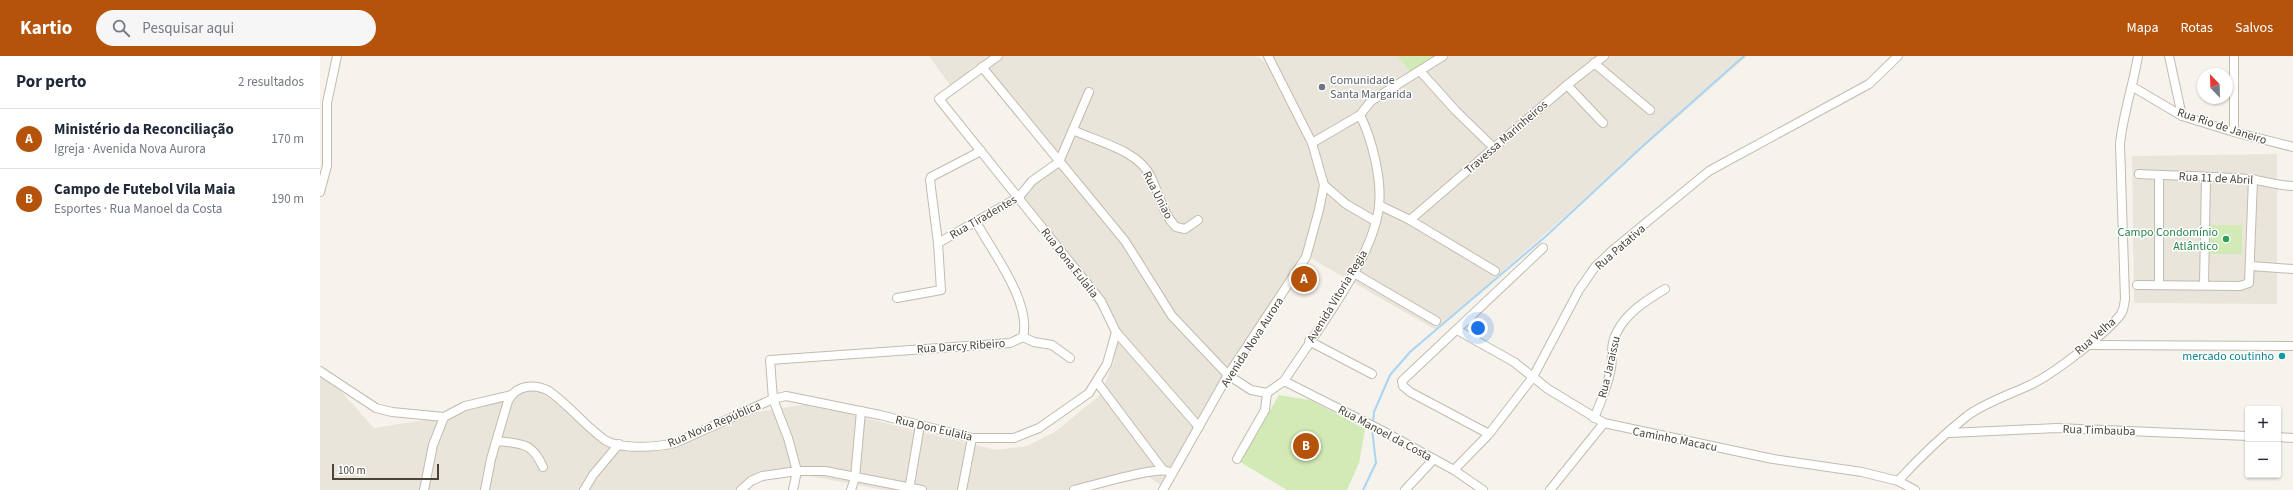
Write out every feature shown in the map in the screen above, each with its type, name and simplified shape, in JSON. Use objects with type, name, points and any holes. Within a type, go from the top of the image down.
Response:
[{"type":"street","points":[[320,192],[327,166],[324,103],[337,56]]},
{"type":"street","points":[[998,56],[982,67],[1125,241],[1172,316],[1228,375],[1251,390],[1267,392],[1265,410],[1237,459]]},
{"type":"street","points":[[1312,143],[1360,115],[1371,101],[1443,56]]},
{"type":"street","name":"Travessa Marinheiros","points":[[1410,220],[1567,84],[1604,56]]},
{"type":"street","name":"Rua Patativa","points":[[1454,470],[1489,434],[1533,377],[1579,290],[1600,262],[1709,171],[1787,130],[1810,115],[1869,84],[1898,56]]},
{"type":"street","name":"Rua Velha","points":[[1898,481],[1923,454],[1950,433],[1966,417],[1980,407],[2031,385],[2088,345],[2120,315],[2124,308],[2120,144],[2122,120],[2133,87],[2138,56]]},
{"type":"street","points":[[2169,56],[2182,116]]},
{"type":"street","points":[[2234,56],[2234,132]]},
{"type":"street","name":"Avenida Nova Aurora","points":[[1163,490],[1228,375],[1306,257],[1320,210],[1324,185],[1312,143],[1269,57]]},
{"type":"street","points":[[1594,63],[1650,110]]},
{"type":"street","name":"Rua Dona Eulalia","points":[[982,67],[939,99],[1101,301],[1116,332],[1199,427]]},
{"type":"street","points":[[1420,71],[1456,111],[1494,148]]},
{"type":"street","points":[[1567,84],[1603,123]]},
{"type":"street","name":"Rua Rio de Janeiro","points":[[2133,87],[2182,116],[2234,132],[2293,147]]},
{"type":"street","points":[[1059,162],[1089,92]]},
{"type":"street","name":"Avenida Vitoria Regia","points":[[1267,392],[1284,381],[1354,273],[1368,245],[1379,205],[1373,144],[1360,115]]},
{"type":"street","name":"Rua Uniao","points":[[1073,130],[1138,161],[1151,177],[1166,213],[1176,227],[1185,229],[1198,220]]},
{"type":"street","points":[[897,298],[941,290],[938,242],[930,179],[981,150]]},
{"type":"street","name":"Rua Tiradentes","points":[[938,242],[1019,197],[1032,181],[1059,162]]},
{"type":"street","name":"Rua 11 de Abril","points":[[2139,174],[2253,179],[2276,186],[2293,186]]},
{"type":"street","points":[[2159,175],[2159,285]]},
{"type":"street","points":[[2204,285],[2206,177]]},
{"type":"street","points":[[2137,285],[2245,285],[2251,279],[2253,179]]},
{"type":"street","points":[[1324,185],[1346,204],[1375,221]]},
{"type":"street","points":[[1379,205],[1410,220],[1495,270]]},
{"type":"street","name":"Rua Darcy Ribeiro","points":[[774,399],[772,359],[1010,343],[1023,337],[1024,318],[1020,302],[976,222]]},
{"type":"street","points":[[1489,434],[1410,392],[1403,386],[1402,381],[1544,248]]},
{"type":"street","points":[[2251,266],[2293,269]]},
{"type":"street","points":[[1354,273],[1436,321]]},
{"type":"street","name":"Rua Jaraissu","points":[[1594,418],[1602,399],[1611,367],[1613,341],[1617,332],[1640,305],[1665,289]]},
{"type":"street","name":"Caminho Macacu","points":[[1457,330],[1514,362],[1548,389],[1604,423],[1773,459],[1862,472],[1898,481],[1915,490]]},
{"type":"street","name":"Rua Don Eulalia","points":[[774,399],[786,396],[920,425],[972,438],[1014,438],[1039,428],[1089,393],[1108,364],[1116,332]]},
{"type":"street","points":[[1023,337],[1034,342],[1052,345],[1070,358]]},
{"type":"street","points":[[1310,341],[1372,374]]},
{"type":"street","points":[[2088,345],[2293,346]]},
{"type":"street","points":[[320,371],[376,408],[392,412],[444,417],[433,445],[424,490]]},
{"type":"street","name":"Rua Manoel da Costa","points":[[1284,381],[1381,430],[1434,459],[1454,470],[1483,490]]},
{"type":"street","points":[[1097,382],[1162,470]]},
{"type":"street","name":"Rua Nova República","points":[[444,417],[465,406],[511,395],[530,385],[540,386],[558,398],[604,439],[619,444],[660,446],[675,443],[774,399]]},
{"type":"street","points":[[485,490],[491,459],[511,395]]},
{"type":"street","points":[[774,399],[788,438],[797,471],[793,490]]},
{"type":"street","points":[[851,490],[855,478],[861,412]]},
{"type":"street","points":[[1550,490],[1604,423]]},
{"type":"street","points":[[909,489],[920,425]]},
{"type":"street","name":"Rua Timbauba","points":[[1950,433],[2056,428],[2245,436]]},
{"type":"street","points":[[2281,437],[2293,438]]},
{"type":"street","points":[[962,490],[972,438]]},
{"type":"street","points":[[497,441],[526,446],[534,450],[543,467]]},
{"type":"street","points":[[584,490],[592,475],[619,444]]},
{"type":"street","points":[[1405,490],[1434,459]]},
{"type":"street","points":[[1074,490],[1162,470],[1172,473]]},
{"type":"street","points":[[741,490],[751,481],[762,476],[797,471],[825,471],[909,489],[922,490]]},
{"type":"shaded area","points":[[929,56],[1256,56],[1268,64],[1264,56],[1747,56],[1436,330],[1307,256],[1160,485],[1142,472],[1070,490],[884,490],[799,474],[756,481],[743,490],[320,490],[320,368],[374,428],[444,417],[532,388],[552,399],[610,445],[643,450],[662,451],[751,413],[808,404],[996,450],[1027,446],[1055,432],[1100,395],[1114,362],[1115,344],[1104,317],[1080,280],[1019,206],[1025,190],[1057,164],[975,65],[952,88]]},
{"type":"shaded area","points":[[2277,154],[2277,304],[2134,303],[2132,156]]},
{"type":"green space","points":[[1398,56],[1433,56],[1438,57],[1411,73]]},
{"type":"green space","name":"Campo Condomínio Atlântico","points":[[2210,225],[2242,225],[2242,254],[2209,254]]},
{"type":"green space","points":[[1279,395],[1310,400],[1365,429],[1359,463],[1347,490],[1287,490],[1240,462]]},
{"type":"waterway","points":[[1373,423],[1374,412],[1390,375],[1410,352],[1545,237],[1644,145],[1744,56]]},
{"type":"waterway","points":[[1363,490],[1376,463],[1372,429]]},
{"type":"place","name":"Comunidade Santa Margarida","points":[[1322,87]]},
{"type":"place","name":"Campo Condomínio Atlântico","points":[[2226,239]]},
{"type":"place","name":"Ministério da Reconciliação","points":[[1304,279]]},
{"type":"place","name":"mercado coutinho","points":[[2282,356]]},
{"type":"place","name":"Campo de Futebol Vila Maia","points":[[1306,446]]}]
